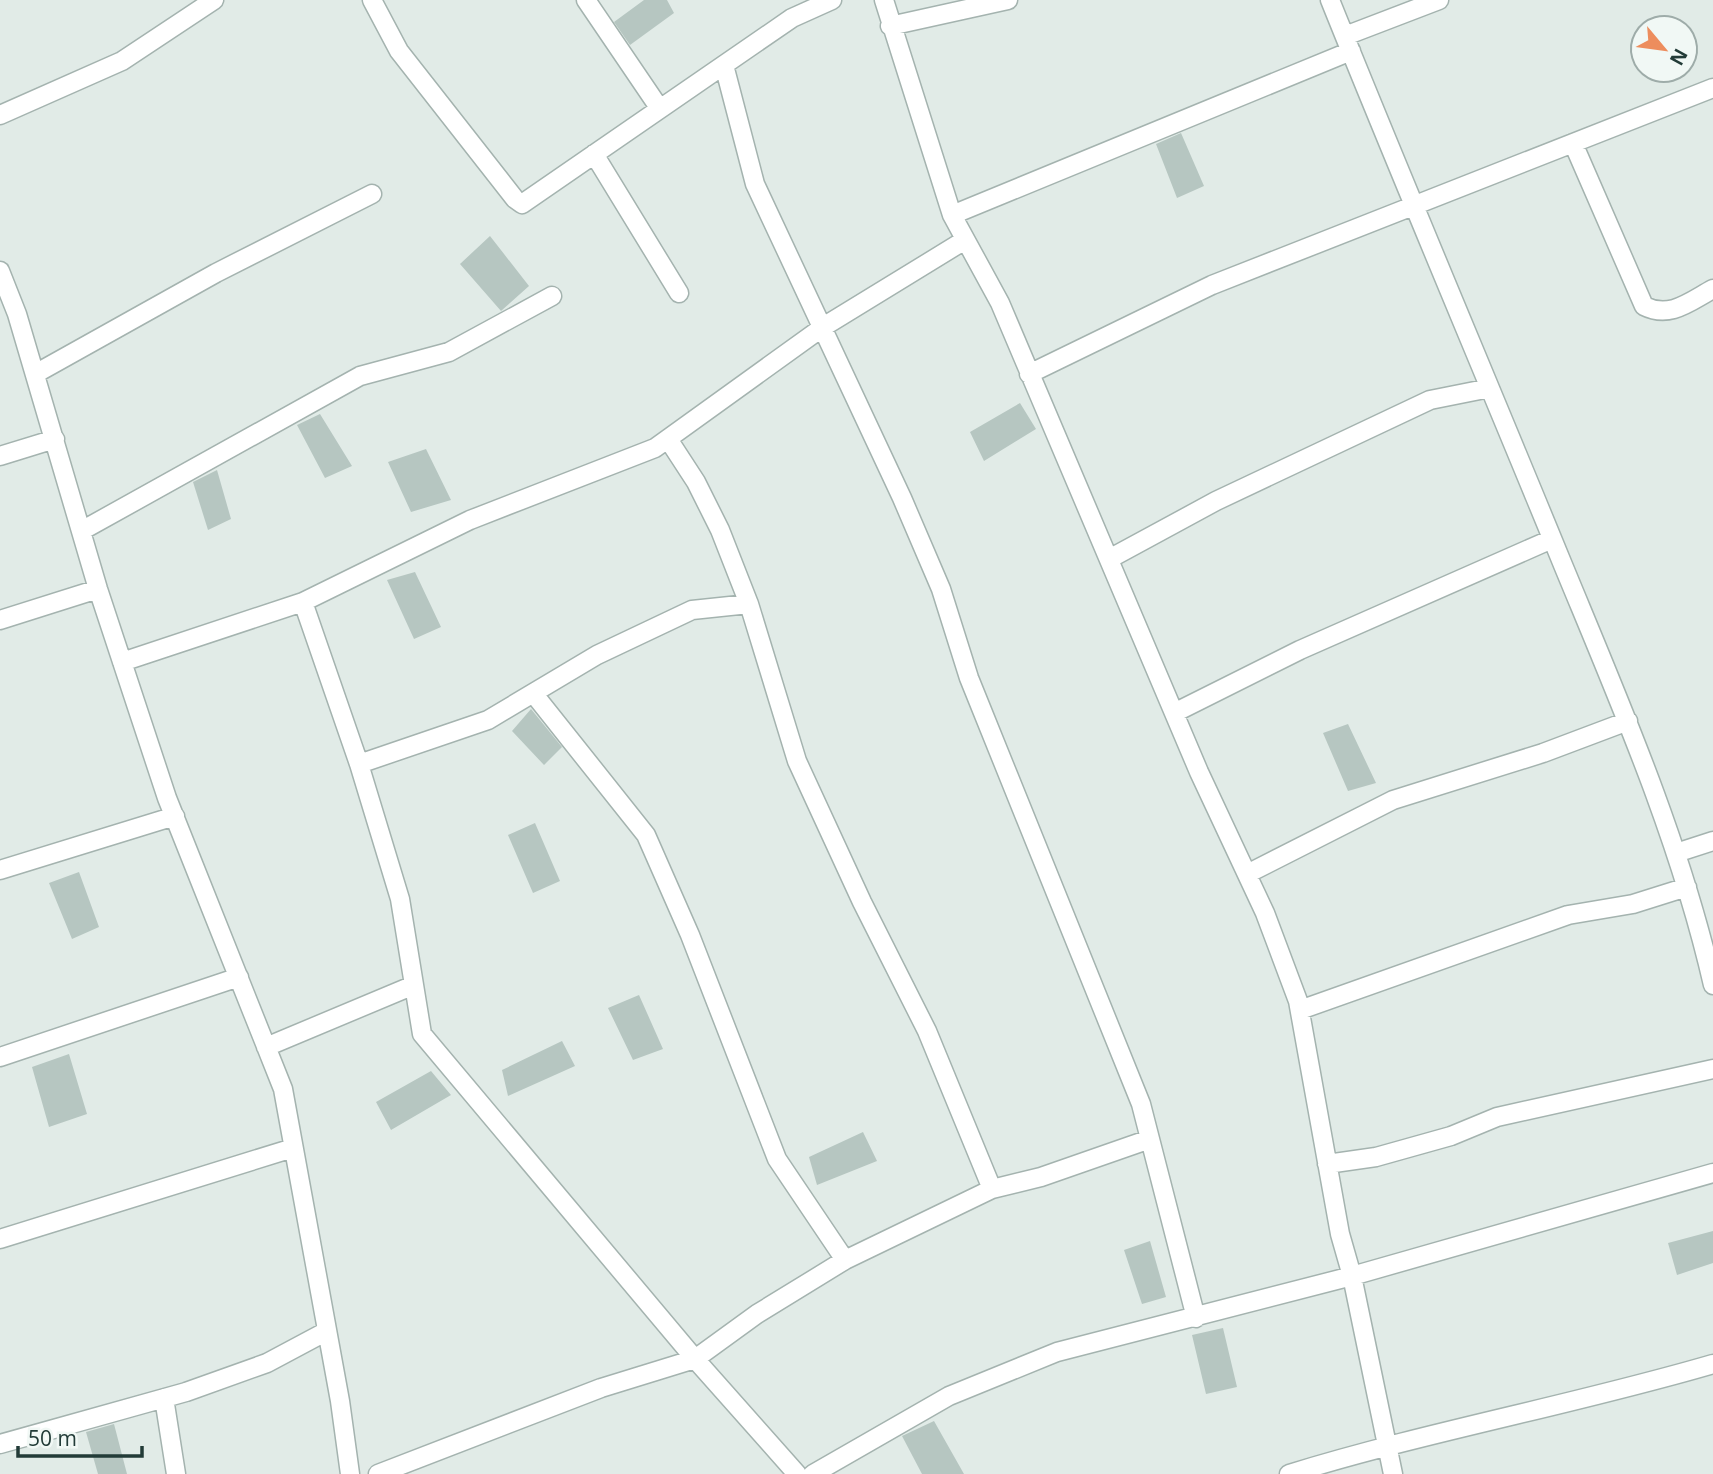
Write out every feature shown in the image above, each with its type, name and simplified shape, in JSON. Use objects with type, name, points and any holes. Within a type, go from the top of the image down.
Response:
[{"type":"street","points":[[0,115],[122,61],[214,0]]},
{"type":"street","points":[[372,0],[399,51],[515,200],[522,204],[792,18],[832,0]]},
{"type":"street","points":[[586,0],[660,109]]},
{"type":"street","points":[[884,0],[890,26],[952,215],[1000,303],[1174,713],[1265,912],[1300,1010],[1340,1234],[1389,1443],[1393,1474]]},
{"type":"street","points":[[890,26],[1008,0]]},
{"type":"street","points":[[1330,0],[1412,206],[1628,721],[1676,853],[1713,985]]},
{"type":"street","points":[[952,215],[1348,43],[1439,0]]},
{"type":"street","points":[[724,65],[755,184],[823,327],[941,589],[969,678],[1142,1104],[1196,1318]]},
{"type":"street","points":[[1029,374],[1212,285],[1713,88]]},
{"type":"street","points":[[1573,143],[1644,306],[1656,312],[1670,313],[1713,289]]},
{"type":"street","points":[[594,154],[679,293]]},
{"type":"street","points":[[35,374],[216,273],[372,194]]},
{"type":"street","points":[[122,663],[303,602],[470,520],[655,448],[823,327],[965,240]]},
{"type":"street","points":[[0,271],[8,315],[35,374],[122,663],[175,816],[283,1090],[350,1474]]},
{"type":"street","points":[[83,530],[360,376],[449,352],[552,296]]},
{"type":"street","points":[[1110,559],[1216,500],[1430,400],[1490,388]]},
{"type":"street","points":[[0,456],[55,439]]},
{"type":"street","points":[[668,439],[696,482],[714,518],[749,604],[797,761],[862,902],[927,1031],[992,1189]]},
{"type":"street","points":[[1174,713],[1300,650],[1552,538]]},
{"type":"street","points":[[0,620],[98,589]]},
{"type":"street","points":[[303,602],[359,764],[400,899],[422,1034],[695,1359],[797,1474]]},
{"type":"street","points":[[359,764],[488,720],[597,655],[692,610],[749,604]]},
{"type":"street","points":[[533,693],[646,835],[690,935],[776,1159],[845,1261]]},
{"type":"street","points":[[1247,874],[1392,800],[1543,752],[1628,721]]},
{"type":"street","points":[[0,870],[175,816]]},
{"type":"street","points":[[1676,853],[1713,841]]},
{"type":"street","points":[[1300,1010],[1568,915],[1633,904],[1686,887]]},
{"type":"street","points":[[0,1057],[239,977]]},
{"type":"street","points":[[266,1047],[414,985]]},
{"type":"street","points":[[1327,1164],[1376,1157],[1414,1147],[1451,1136],[1497,1117],[1713,1069]]},
{"type":"street","points":[[378,1474],[601,1388],[695,1359],[757,1314],[845,1261],[992,1189],[1041,1177],[1150,1139]]},
{"type":"street","points":[[0,1239],[293,1148]]},
{"type":"street","points":[[813,1474],[949,1396],[1058,1352],[1352,1276],[1713,1172]]},
{"type":"street","points":[[0,1444],[164,1398],[267,1363],[327,1331]]},
{"type":"street","points":[[1289,1474],[1389,1443],[1619,1392],[1713,1364]]},
{"type":"street","points":[[164,1398],[176,1474]]},
{"type":"building","points":[[644,0],[667,0],[674,13],[630,45],[614,22]]},
{"type":"building","points":[[1181,133],[1204,186],[1177,198],[1156,144]]},
{"type":"building","points":[[490,236],[529,286],[501,311],[460,264]]},
{"type":"building","points":[[1020,403],[1036,429],[984,461],[970,432]]},
{"type":"building","points":[[320,414],[352,466],[325,478],[297,425]]},
{"type":"building","points":[[426,449],[451,500],[411,512],[388,462]]},
{"type":"building","points":[[217,470],[231,519],[208,530],[193,482]]},
{"type":"building","points":[[415,572],[441,627],[414,639],[387,580]]},
{"type":"building","points":[[531,709],[562,747],[544,765],[512,731]]},
{"type":"building","points":[[1348,724],[1376,783],[1348,791],[1323,733]]},
{"type":"building","points":[[535,823],[560,881],[533,893],[508,835]]},
{"type":"building","points":[[79,872],[99,927],[72,939],[49,883]]},
{"type":"building","points":[[639,995],[663,1049],[633,1060],[608,1008]]},
{"type":"building","points":[[562,1041],[575,1066],[508,1096],[502,1070]]},
{"type":"building","points":[[69,1054],[87,1114],[49,1127],[32,1067]]},
{"type":"building","points":[[431,1071],[451,1095],[391,1130],[376,1102]]},
{"type":"building","points":[[863,1132],[877,1161],[817,1185],[809,1157]]},
{"type":"building","points":[[1713,1231],[1713,1263],[1677,1275],[1668,1243]]},
{"type":"building","points":[[1150,1241],[1166,1297],[1142,1304],[1124,1250]]},
{"type":"building","points":[[1223,1328],[1237,1387],[1206,1394],[1192,1335]]},
{"type":"building","points":[[934,1421],[964,1474],[922,1474],[902,1436]]},
{"type":"building","points":[[114,1424],[127,1474],[98,1474],[86,1432]]}]
